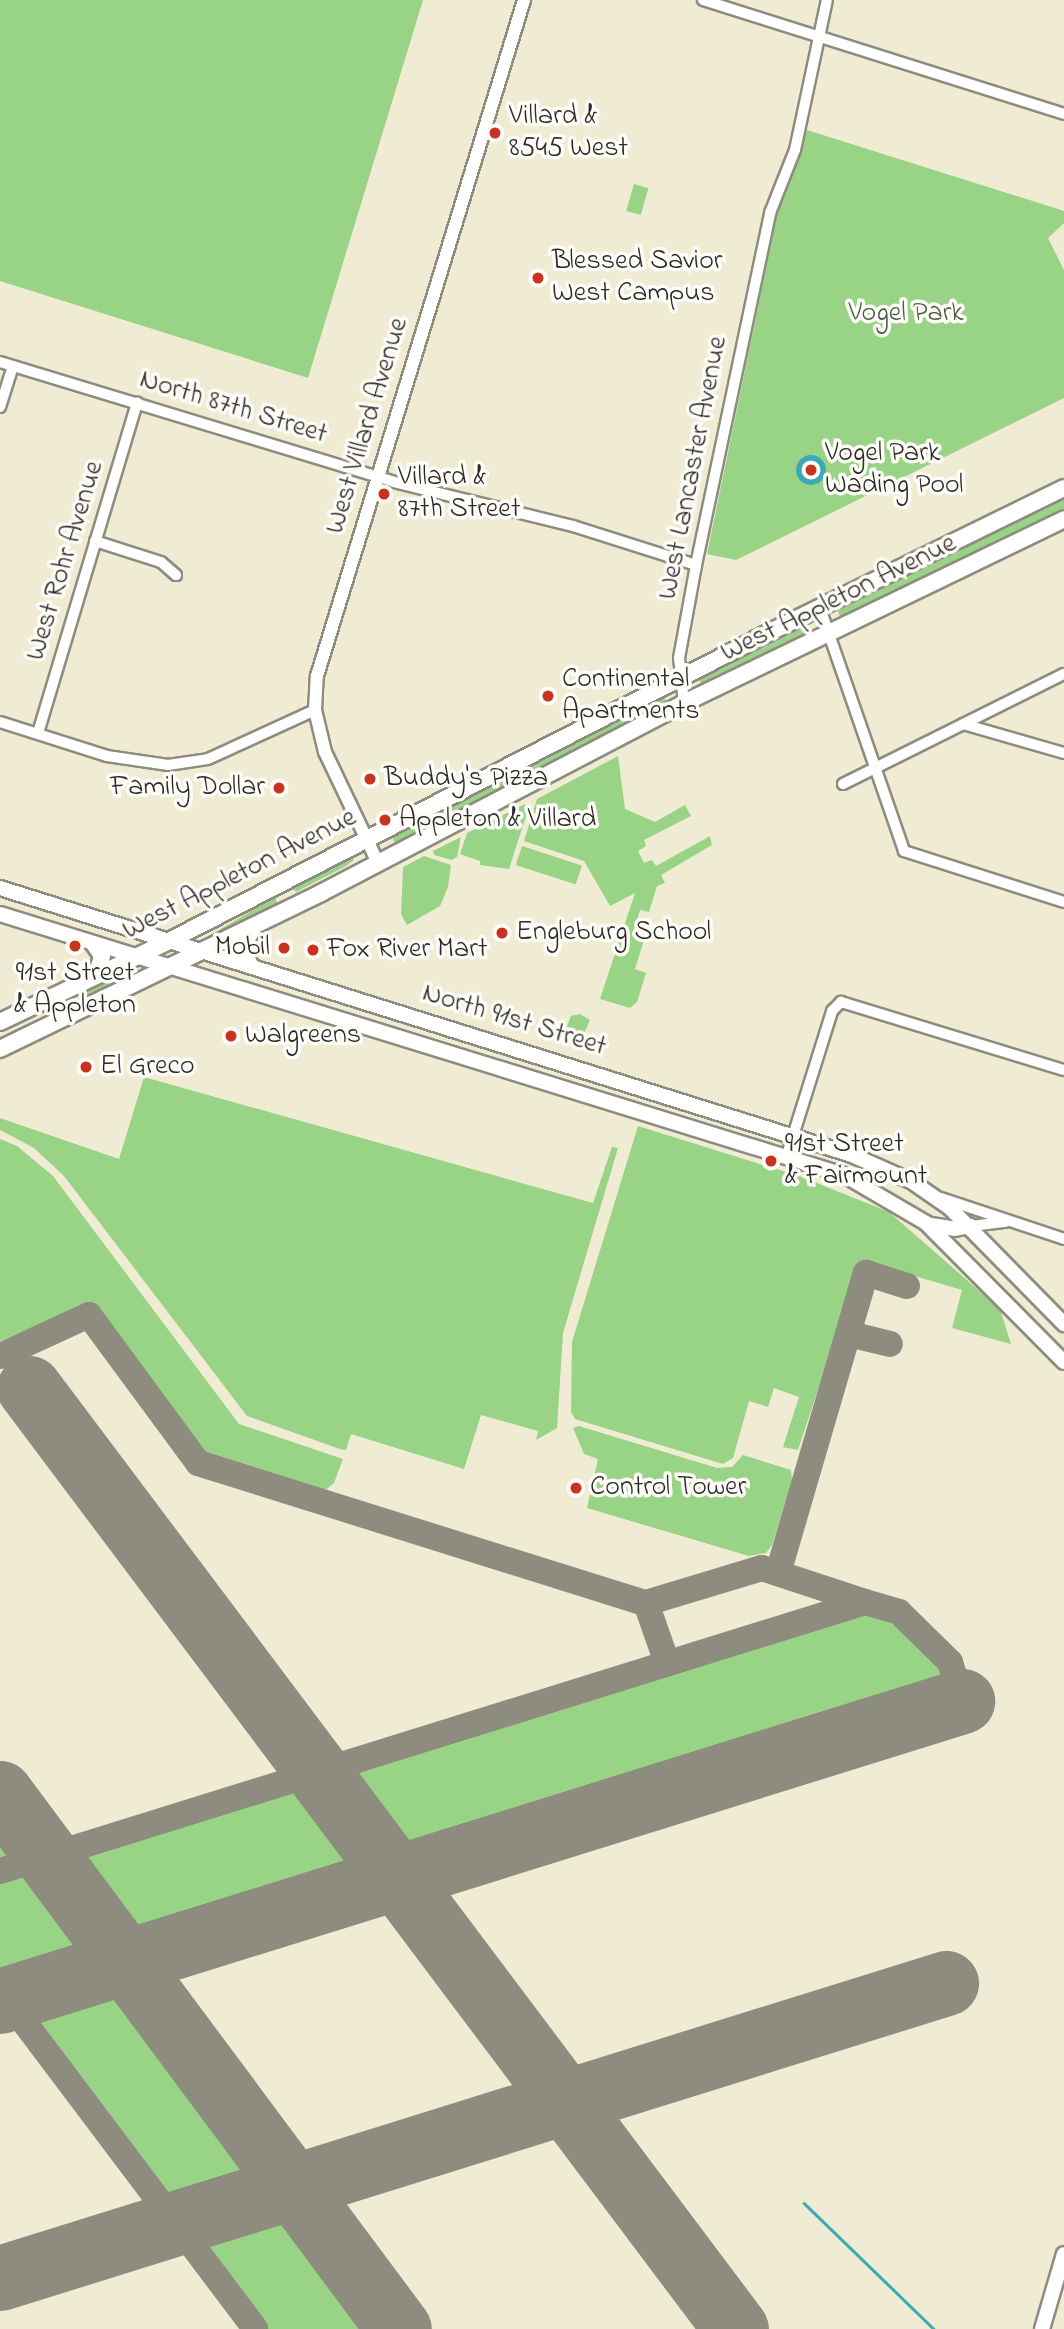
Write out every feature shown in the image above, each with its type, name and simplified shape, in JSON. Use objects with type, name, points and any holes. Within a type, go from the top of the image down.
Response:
[{"type":"main road","name":"West Appleton Avenue","points":[[0,1022],[169,941],[820,608],[1064,488]]},
{"type":"main road","name":"West Appleton Avenue","points":[[0,1049],[256,926],[684,703],[1064,519]]},
{"type":"main road","points":[[283,883],[291,908]]},
{"type":"main road","name":"North 91st Street","points":[[0,888],[852,1154],[932,1196]]},
{"type":"main road","name":"North 91st Street","points":[[0,914],[787,1155],[844,1175],[926,1223]]},
{"type":"main road","points":[[250,965],[241,948],[256,926]]},
{"type":"main road","points":[[94,944],[102,956],[97,975]]},
{"type":"main road","points":[[932,1196],[971,1226],[1064,1324]]},
{"type":"main road","points":[[926,1223],[955,1229],[971,1226]]},
{"type":"main road","points":[[926,1223],[1064,1362]]},
{"type":"main road","points":[[1042,2329],[1064,2254]]},
{"type":"street","name":"West Villard Avenue","points":[[378,863],[324,752],[315,710],[320,661],[524,0]]},
{"type":"street","points":[[703,0],[1064,114]]},
{"type":"street","name":"West Lancaster Avenue","points":[[684,703],[679,681],[696,565],[770,213],[794,150],[827,0]]},
{"type":"street","name":"North 87th Street","points":[[0,362],[378,477],[573,526],[696,565]]},
{"type":"street","points":[[0,407],[13,366]]},
{"type":"street","name":"West Rohr Avenue","points":[[38,733],[137,403]]},
{"type":"street","points":[[95,541],[162,562],[176,575]]},
{"type":"street","points":[[820,608],[904,851],[1064,902]]},
{"type":"street","points":[[844,784],[1064,674]]},
{"type":"street","points":[[0,722],[127,761],[180,764],[226,752],[315,710]]},
{"type":"street","points":[[963,724],[1064,753]]},
{"type":"street","points":[[787,1155],[836,1006],[842,1002],[1064,1070]]},
{"type":"street","name":"North 91st Street","points":[[932,1196],[1064,1239]]},
{"type":"street","name":"North 91st Street","points":[[971,1226],[1006,1222]]},
{"type":"green space","points":[[0,0],[423,0],[308,378],[0,281]]},
{"type":"green space","name":"Vogel Park","points":[[807,130],[1064,211],[1064,223],[1048,238],[1064,270],[1064,398],[736,560],[707,554],[779,205]]},
{"type":"green space","points":[[634,184],[648,188],[641,215],[626,211]]},
{"type":"green space","points":[[1064,497],[1064,509],[840,617],[838,611],[850,601]]},
{"type":"green space","points":[[801,627],[810,627],[812,632],[719,680],[701,684],[699,679]]},
{"type":"green space","points":[[664,697],[667,702],[662,708],[405,841],[394,842],[392,837]]},
{"type":"green space","points":[[618,756],[625,809],[655,822],[685,805],[691,816],[644,840],[646,846],[638,851],[644,863],[652,860],[656,866],[710,836],[712,845],[661,875],[665,883],[657,886],[649,912],[640,910],[632,936],[644,940],[635,969],[646,973],[637,1002],[630,1008],[600,999],[635,893],[610,906],[584,861],[524,841],[537,799]]},
{"type":"green space","points":[[525,804],[528,810],[509,869],[480,865],[480,861],[460,854],[467,833]]},
{"type":"green space","points":[[461,837],[457,857],[451,860],[434,855],[433,851]]},
{"type":"green space","points":[[522,846],[582,865],[576,884],[516,865]]},
{"type":"green space","points":[[424,856],[451,865],[448,887],[440,906],[407,925],[401,914],[403,867]]},
{"type":"green space","points":[[351,857],[354,860],[346,866],[296,892],[293,889]]},
{"type":"green space","points":[[275,897],[278,905],[211,940],[209,936]]},
{"type":"green space","points":[[134,969],[94,995],[51,1018],[101,983]]},
{"type":"green space","points":[[580,1014],[590,1020],[578,1047],[570,1043],[567,1026],[571,1016]]},
{"type":"green space","points":[[144,1077],[593,1203],[612,1147],[618,1148],[563,1333],[557,1428],[536,1440],[538,1431],[481,1415],[464,1469],[351,1434],[346,1450],[340,1449],[247,1416],[64,1176],[34,1148],[0,1130],[0,1118],[119,1159]]},
{"type":"green space","points":[[638,1126],[802,1177],[889,1212],[1000,1309],[1011,1344],[952,1328],[962,1290],[861,1260],[798,1450],[783,1447],[799,1397],[774,1388],[768,1407],[749,1401],[733,1458],[723,1464],[575,1419],[571,1412],[572,1342]]},
{"type":"green space","points":[[0,1139],[17,1146],[53,1176],[239,1424],[343,1459],[334,1483],[327,1489],[309,1490],[205,1455],[88,1304],[0,1341]]},
{"type":"green space","points":[[579,1426],[717,1468],[732,1467],[743,1455],[791,1470],[792,1480],[772,1545],[766,1553],[749,1556],[587,1508],[598,1459],[584,1454],[573,1428]]},
{"type":"green space","points":[[872,1613],[907,1632],[939,1667],[942,1683],[936,1689],[419,1851],[402,1851],[392,1844],[350,1789],[349,1781],[355,1772],[369,1766],[852,1614]]},
{"type":"green space","points":[[300,1791],[323,1808],[355,1852],[358,1859],[351,1871],[146,1936],[124,1929],[82,1875],[83,1858],[92,1853]]},
{"type":"green space","points":[[0,1821],[17,1846],[13,1857],[0,1862]]},
{"type":"green space","points":[[19,1875],[47,1884],[84,1934],[88,1947],[78,1958],[15,1978],[0,1972],[0,1882]]},
{"type":"green space","points":[[112,1985],[129,1994],[253,2160],[257,2166],[254,2180],[189,2203],[172,2200],[33,2019],[40,2006]]},
{"type":"green space","points":[[268,2212],[286,2212],[299,2221],[380,2329],[264,2329],[204,2247],[204,2238],[208,2232]]},
{"type":"water","name":"Vogel Park Wading Pool","points":[[811,455],[821,460],[826,470],[821,480],[811,485],[801,480],[796,470],[801,460]]},
{"type":"waterway","points":[[804,2203],[934,2329]]},
{"type":"taxiway","points":[[778,1573],[866,1273],[907,1286]]},
{"type":"taxiway","points":[[0,1356],[89,1315],[198,1463],[646,1603],[762,1568],[865,1602]]},
{"type":"taxiway","points":[[849,1334],[890,1344]]},
{"type":"taxiway","points":[[0,1871],[865,1602],[899,1612],[950,1662],[962,1701]]},
{"type":"taxiway","points":[[646,1603],[667,1663]]},
{"type":"taxiway","points":[[317,1772],[397,1878]]},
{"type":"taxiway","points":[[0,1990],[255,2329]]},
{"type":"runway","points":[[29,1388],[736,2329]]},
{"type":"runway","points":[[0,2001],[962,1701]]},
{"type":"runway","points":[[0,1793],[399,2329]]},
{"type":"runway","points":[[0,2278],[946,1983]]},
{"type":"place","name":"Villard & 8545 West","points":[[495,133]]},
{"type":"place","name":"Blessed Savior West Campus","points":[[538,278]]},
{"type":"place","name":"Vogel Park Wading Pool","points":[[811,470]]},
{"type":"place","name":"Villard & 87th Street","points":[[384,494]]},
{"type":"place","name":"Continental Apartments","points":[[548,696]]},
{"type":"place","name":"Buddy's Pizza","points":[[370,779]]},
{"type":"place","name":"Family Dollar","points":[[279,788]]},
{"type":"place","name":"Appleton & Villard","points":[[385,820]]},
{"type":"place","name":"Engleburg School","points":[[502,933]]},
{"type":"place","name":"91st Street & Appleton","points":[[75,946]]},
{"type":"place","name":"Mobil","points":[[284,948]]},
{"type":"place","name":"Fox River Mart","points":[[313,950]]},
{"type":"place","name":"Walgreens","points":[[231,1036]]},
{"type":"place","name":"El Greco","points":[[86,1067]]},
{"type":"place","name":"91st Street & Fairmount","points":[[771,1161]]},
{"type":"place","name":"Control Tower","points":[[576,1488]]}]
